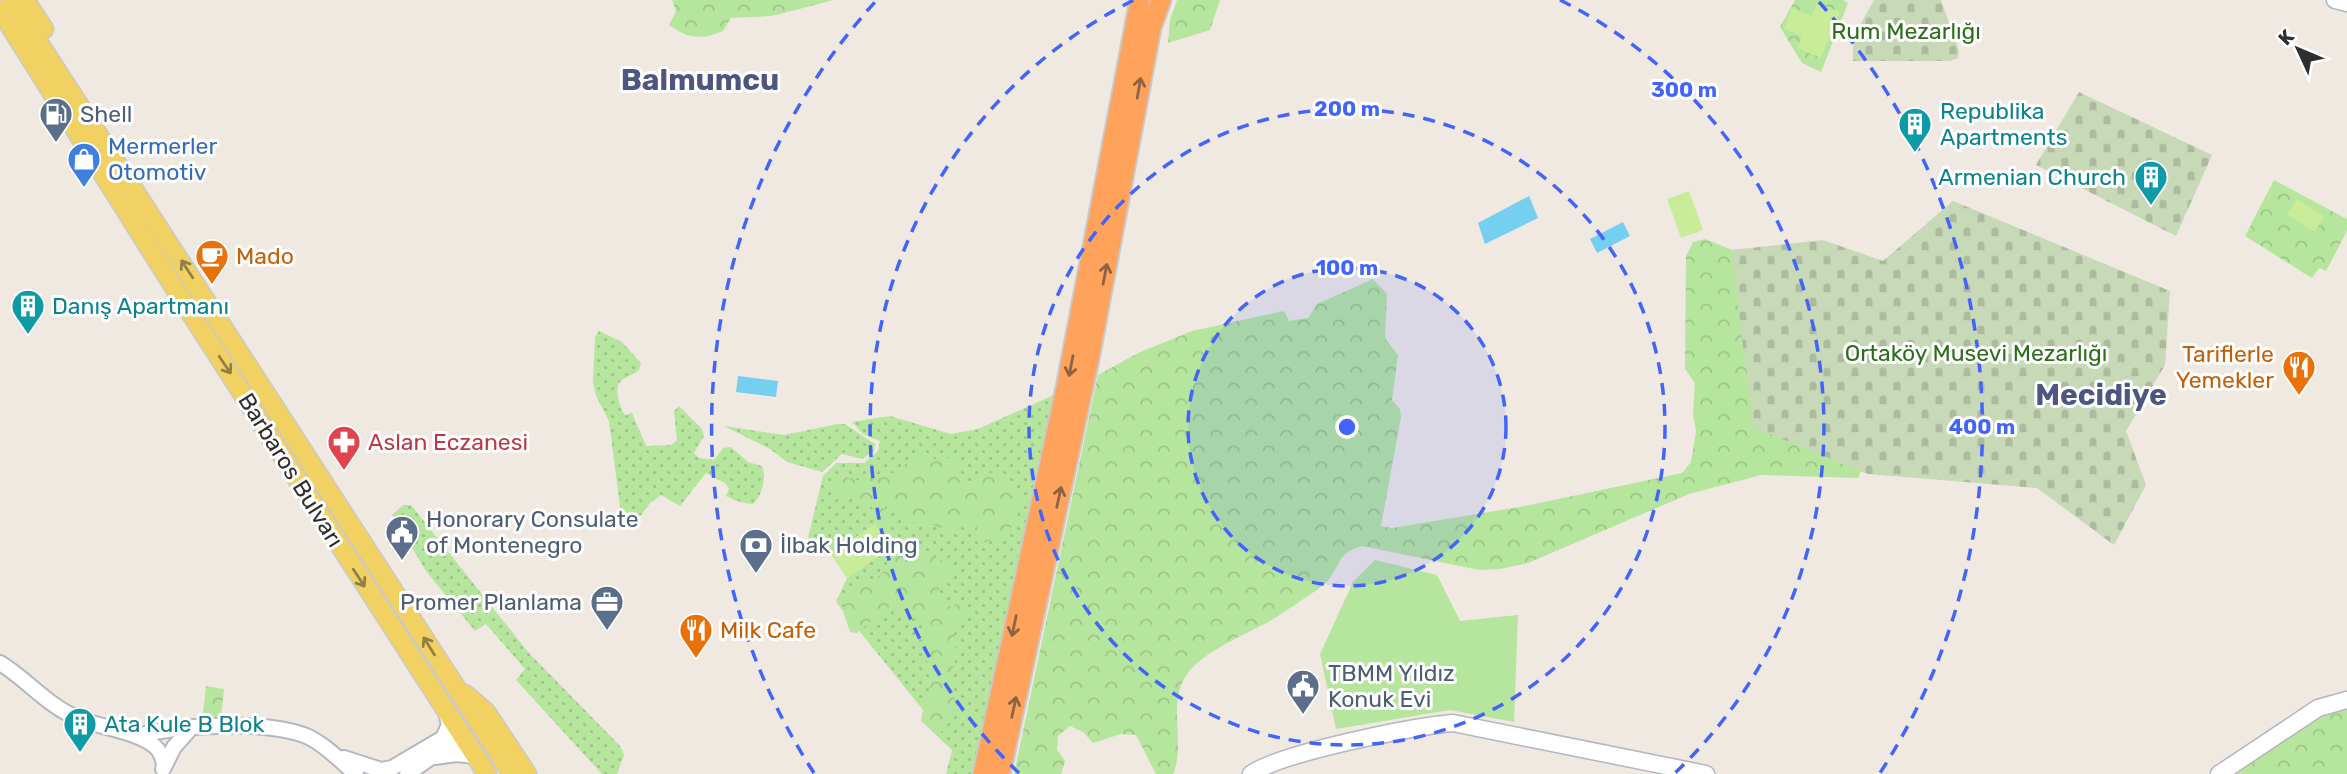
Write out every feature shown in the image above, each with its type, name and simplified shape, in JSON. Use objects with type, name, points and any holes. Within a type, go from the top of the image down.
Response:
[{"type":"highway","points":[[1119,155],[1140,0]]},
{"type":"highway","points":[[1000,774],[1037,562],[1119,155],[1151,28],[1161,0]]},
{"type":"highway","points":[[983,774],[1037,562]]},
{"type":"main road","name":"Barbaros Bulvarı","points":[[10,0],[472,716],[513,771]]},
{"type":"main road","name":"Barbaros Bulvarı","points":[[25,0],[115,147],[133,187]]},
{"type":"main road","points":[[2335,0],[2347,3]]},
{"type":"main road","name":"Barbaros Bulvarı","points":[[0,10],[187,308],[486,774]]},
{"type":"main road","name":"Barbaros Bulvarı","points":[[0,29],[82,154],[97,166]]},
{"type":"main road","points":[[187,308],[194,306],[201,309],[242,357]]},
{"type":"main road","points":[[453,686],[486,712],[513,771]]},
{"type":"main road","points":[[2219,774],[2318,709],[2347,700]]},
{"type":"main road","points":[[462,736],[472,716]]},
{"type":"main road","points":[[1251,774],[1259,768],[1312,752],[1424,725],[1453,723],[1706,774]]},
{"type":"street","points":[[0,663],[50,703],[79,719],[137,736],[155,745],[163,756],[163,770]]},
{"type":"street","points":[[329,751],[368,767],[382,770],[391,768],[443,738],[449,725],[445,710]]},
{"type":"street","points":[[137,736],[189,730],[257,728],[293,732],[306,736],[329,751],[356,774]]},
{"type":"street","points":[[163,770],[174,747],[189,730]]},
{"type":"street","points":[[407,774],[462,736]]},
{"type":"street","points":[[434,757],[456,754],[475,756]]},
{"type":"green space","points":[[672,0],[834,0],[772,16],[731,18],[723,31],[695,37],[669,25],[676,11]]},
{"type":"green space","points":[[1177,0],[1220,0],[1210,30],[1168,43],[1170,20]]},
{"type":"green space","points":[[1795,0],[1843,0],[1848,3],[1821,72],[1802,63],[1780,27]]},
{"type":"green space","name":"Rum Mezarlığı","points":[[1874,0],[1941,0],[1959,51],[1958,58],[1950,61],[1853,61],[1853,38]]},
{"type":"green space","points":[[1817,3],[1840,12],[1821,58],[1797,48],[1802,36],[1784,29],[1792,8],[1810,15],[1810,18]]},
{"type":"green space","points":[[2079,92],[2212,155],[2176,236],[2036,165]]},
{"type":"green space","points":[[2274,180],[2347,219],[2347,231],[2326,271],[2319,268],[2312,278],[2245,236]]},
{"type":"green space","points":[[1689,191],[1703,230],[1681,238],[1667,199]]},
{"type":"green space","points":[[2297,199],[2325,217],[2314,232],[2287,214]]},
{"type":"green space","name":"Ortaköy Musevi Mezarlığı","points":[[1953,201],[2170,291],[2165,365],[2126,431],[2146,485],[2114,545],[2037,488],[1868,474],[1753,427],[1731,250],[1823,240],[1883,261]]},
{"type":"green space","points":[[1705,239],[1732,250],[1869,451],[1858,478],[1761,475],[1689,494],[1528,563],[1500,569],[1479,570],[1362,546],[1344,555],[1330,578],[1313,592],[1278,616],[1211,652],[1189,672],[1182,683],[1177,705],[1178,752],[1173,774],[1156,774],[1136,735],[1121,734],[1093,743],[1083,732],[1070,726],[1058,736],[1057,750],[1065,761],[1061,774],[1014,774],[1098,375],[1138,353],[1192,331],[1284,311],[1289,321],[1308,318],[1317,304],[1373,279],[1387,294],[1385,338],[1398,355],[1392,400],[1400,409],[1401,417],[1381,526],[1392,528],[1525,506],[1682,473],[1691,462],[1696,432],[1693,412],[1695,383],[1685,369],[1686,256],[1693,242]]},
{"type":"green space","points":[[599,331],[622,342],[641,363],[639,370],[620,382],[618,394],[623,412],[625,415],[632,413],[646,446],[671,445],[677,440],[674,411],[679,406],[702,429],[704,436],[694,453],[699,458],[714,460],[723,448],[731,447],[748,462],[762,466],[763,486],[753,504],[726,496],[729,489],[725,483],[706,473],[680,506],[661,495],[650,503],[641,515],[626,525],[622,522],[609,421],[596,396],[593,382],[595,337]]},
{"type":"green space","points":[[1056,394],[979,774],[946,774],[952,750],[921,721],[923,710],[836,602],[847,578],[831,554],[822,549],[814,552],[806,546],[823,476],[836,463],[864,463],[878,451],[880,441],[863,434],[852,422],[890,416],[951,434],[978,429]]},
{"type":"green space","points":[[845,424],[875,444],[874,451],[862,459],[842,454],[822,472],[787,462],[770,449],[724,426],[784,435]]},
{"type":"green space","points":[[918,455],[939,460],[954,457],[960,460],[961,482],[967,485],[985,473],[993,473],[1013,490],[1021,503],[1012,526],[1002,535],[980,544],[975,540],[978,525],[971,523],[951,531],[924,522],[902,523],[894,502],[887,503],[884,509],[887,523],[877,532],[871,504],[836,494],[834,480],[839,475],[868,483],[893,473]]},
{"type":"green space","points":[[403,505],[411,505],[528,652],[620,746],[624,755],[617,774],[602,774],[516,680],[525,669],[486,624],[475,631],[426,571],[392,515]]},
{"type":"green space","points":[[875,524],[892,548],[847,578],[831,554]]},
{"type":"green space","points":[[896,553],[927,556],[948,565],[951,570],[939,588],[941,602],[947,607],[962,604],[968,608],[954,632],[957,654],[951,675],[957,711],[940,734],[928,725],[925,717],[924,706],[931,678],[926,658],[925,633],[921,624],[912,615],[897,618],[890,606],[857,633],[850,632],[843,611],[854,584],[875,580],[885,570],[889,556]]},
{"type":"green space","points":[[1375,560],[1437,575],[1460,621],[1518,615],[1514,722],[1450,710],[1336,729],[1320,654],[1353,582]]},
{"type":"green space","points":[[206,686],[224,689],[220,725],[202,723]]},
{"type":"green space","points":[[2347,706],[2347,774],[2233,774],[2318,716]]},
{"type":"water","points":[[1529,196],[1538,218],[1485,244],[1478,223]]},
{"type":"water","points":[[1623,222],[1630,236],[1597,253],[1590,239]]},
{"type":"water","points":[[738,376],[778,381],[776,397],[736,392]]},
{"type":"place","name":"Shell","points":[[56,144]]},
{"type":"place","name":"Republika Apartments","points":[[1915,154]]},
{"type":"place","name":"Mermerler Otomotiv","points":[[84,189]]},
{"type":"place","name":"Armenian Church","points":[[2151,207]]},
{"type":"place","name":"Mado","points":[[212,286]]},
{"type":"place","name":"Danış Apartmanı","points":[[28,336]]},
{"type":"place","name":"Tariflerle Yemekler","points":[[2299,397]]},
{"type":"place","name":"Aslan Eczanesi","points":[[344,472]]},
{"type":"place","name":"Honorary Consulate of Montenegro","points":[[402,562]]},
{"type":"place","name":"İlbak Holding","points":[[756,575]]},
{"type":"place","name":"Promer Planlama","points":[[607,632]]},
{"type":"place","name":"Milk Cafe","points":[[696,660]]},
{"type":"place","name":"TBMM Yıldız Konuk Evi","points":[[1303,716]]},
{"type":"place","name":"Ata Kule B Blok","points":[[80,754]]},
{"type":"district","name":"Balmumcu","points":[[700,80]]},
{"type":"district","name":"Mecidiye","points":[[2101,395]]}]
